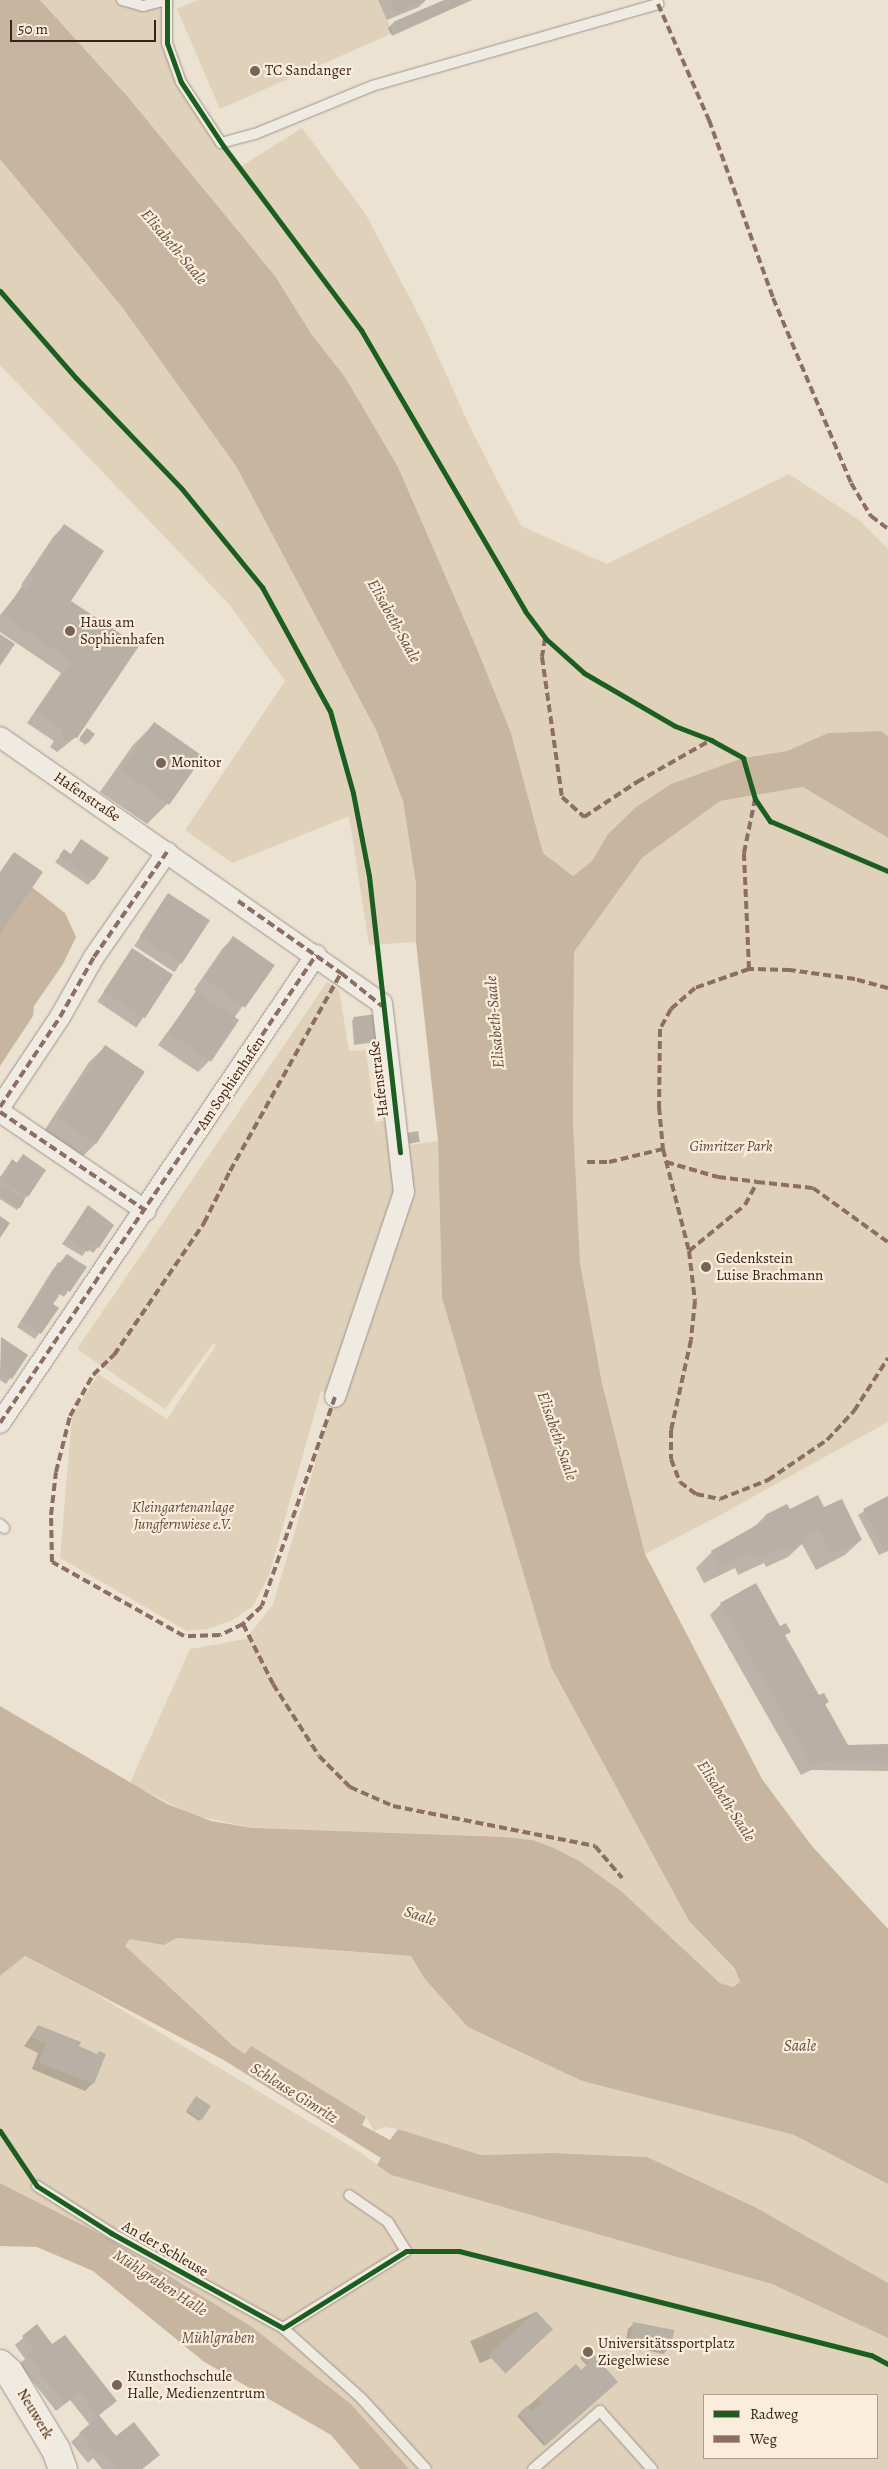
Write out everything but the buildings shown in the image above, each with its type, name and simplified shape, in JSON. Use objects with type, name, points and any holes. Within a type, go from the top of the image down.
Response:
[{"type":"street","name":"Hafenstraße","points":[[0,737],[316,955],[382,1003],[404,1192],[336,1397]]},
{"type":"street","points":[[0,1107],[60,1017],[94,957],[167,852]]},
{"type":"street","name":"Am Sophienhafen","points":[[0,1424],[146,1211],[316,955]]},
{"type":"street","points":[[0,1112],[146,1211]]},
{"type":"street","name":"Neuwerk","points":[[0,2364],[9,2372],[28,2403],[56,2450],[63,2469]]},
{"type":"lane","points":[[122,0],[143,6],[167,0],[166,43],[181,82],[222,143],[255,134],[372,86],[658,4],[657,0]]},
{"type":"lane","name":"An der Schleuse","points":[[37,2186],[111,2233],[283,2328],[361,2398],[426,2469]]},
{"type":"lane","points":[[283,2328],[406,2251],[388,2222],[349,2195]]},
{"type":"lane","points":[[532,2469],[600,2411],[652,2469]]},
{"type":"green space","points":[[40,0],[168,0],[167,43],[221,143],[240,167],[302,128],[365,213],[423,323],[471,429],[521,526],[607,564],[789,474],[859,520],[888,549],[888,736],[881,731],[828,733],[787,751],[743,758],[671,784],[636,807],[608,834],[592,861],[573,876],[543,853],[511,733],[478,651],[398,467],[345,377],[312,335],[275,276],[128,97]]},
{"type":"green space","name":"TC Sandanger","points":[[198,0],[378,0],[393,33],[220,109],[177,9]]},
{"type":"green space","points":[[0,159],[122,307],[236,466],[377,732],[403,801],[416,884],[416,942],[369,945],[349,816],[232,863],[185,830],[285,681],[228,603],[0,365]]},
{"type":"green space","name":"Gimritzer Park","points":[[803,787],[888,838],[888,1422],[713,1519],[645,1554],[602,1383],[580,1262],[573,1121],[574,952],[642,858],[720,801]]},
{"type":"green space","name":"Kleingartenanlage Jungfernwiese e.V.","points":[[327,982],[339,990],[349,1051],[366,1050],[375,1122],[397,1119],[402,1146],[438,1141],[442,1298],[551,1667],[689,1921],[735,1970],[740,1982],[733,1987],[720,1983],[621,1891],[581,1862],[532,1840],[253,1828],[192,1815],[130,1783],[190,1649],[246,1639],[273,1604],[335,1397],[321,1391],[269,1575],[253,1606],[231,1621],[207,1629],[187,1631],[60,1558],[72,1416],[98,1374],[167,1419],[216,1345],[213,1344],[165,1409],[77,1349]]},
{"type":"green space","points":[[130,1938],[164,1945],[177,1938],[411,1956],[424,1978],[582,2081],[794,2135],[888,2184],[888,2283],[755,2207],[647,2157],[552,2153],[481,2155],[398,2129],[384,2127],[374,2131],[366,2117],[251,2047],[245,2054],[215,2032],[125,1946]]},
{"type":"green space","points":[[25,1956],[94,1993],[360,2152],[391,2175],[772,2284],[888,2338],[888,2469],[409,2469],[351,2404],[252,2327],[108,2238],[0,2183],[0,1976]]},
{"type":"water","points":[[0,0],[40,0],[128,97],[275,276],[312,335],[345,377],[398,467],[478,651],[511,733],[543,853],[573,876],[592,861],[608,834],[636,807],[671,784],[743,758],[787,751],[828,733],[881,731],[888,736],[888,838],[803,787],[720,801],[642,858],[574,952],[573,1121],[580,1262],[602,1383],[645,1554],[762,1779],[811,1845],[888,1929],[888,2184],[794,2135],[582,2081],[468,2027],[424,1978],[411,1956],[177,1938],[164,1945],[130,1939],[125,1946],[232,2045],[245,2054],[251,2046],[366,2117],[362,2125],[390,2140],[398,2129],[481,2155],[552,2153],[647,2157],[755,2207],[888,2283],[888,2338],[772,2284],[391,2175],[377,2165],[381,2158],[222,2059],[25,1956],[0,1976],[0,1706],[167,1804],[211,1821],[253,1828],[503,1837],[532,1840],[554,1848],[581,1862],[621,1891],[720,1983],[733,1987],[740,1982],[735,1969],[689,1921],[551,1667],[442,1298],[438,1141],[416,942],[416,884],[403,801],[377,732],[236,466],[122,307],[0,159]]},
{"type":"water","points":[[15,874],[65,913],[76,937],[63,964],[34,1006],[33,1016],[0,1066],[0,894]]},
{"type":"water","name":"Mühlgraben","points":[[0,2183],[108,2238],[252,2327],[351,2404],[409,2469],[360,2469],[331,2435],[203,2361],[93,2271],[37,2247],[0,2246]]},
{"type":"marked path","points":[[658,4],[709,120],[773,298],[851,483],[871,516],[888,529]]},
{"type":"marked path","points":[[545,638],[542,657],[562,797],[584,817],[637,782],[711,740]]},
{"type":"marked path","points":[[749,969],[744,853],[755,799]]},
{"type":"marked path","points":[[0,1107],[60,1017],[94,957],[167,852]]},
{"type":"marked path","points":[[238,901],[341,973],[382,1006]]},
{"type":"marked path","points":[[0,1423],[316,955]]},
{"type":"marked path","points":[[888,988],[855,979],[790,970],[749,969],[695,988],[671,1009],[660,1029],[659,1107],[663,1149],[689,1251],[695,1301],[691,1340],[671,1430],[671,1459],[680,1482],[696,1494],[720,1499],[768,1480],[827,1440],[854,1411],[888,1358]]},
{"type":"marked path","points":[[335,1397],[262,1606],[243,1624],[220,1635],[184,1636],[52,1562],[51,1515],[56,1472],[70,1416],[93,1375],[114,1355],[204,1223],[230,1171],[341,973]]},
{"type":"marked path","points":[[0,1112],[146,1211]]},
{"type":"marked path","points":[[587,1162],[609,1162],[663,1149]]},
{"type":"marked path","points":[[666,1162],[718,1177],[757,1182]]},
{"type":"marked path","points":[[689,1251],[745,1205],[757,1182],[813,1188],[888,1242]]},
{"type":"marked path","points":[[243,1624],[273,1684],[319,1756],[350,1787],[393,1806],[595,1846],[622,1878]]},
{"type":"cycle path","points":[[167,0],[167,43],[181,82],[224,147],[361,330],[525,611],[545,638],[584,673],[675,726],[711,740],[743,758],[755,799],[770,821],[888,871]]},
{"type":"cycle path","points":[[0,291],[76,378],[182,489],[262,587],[330,711],[353,793],[369,876],[400,1152]]},
{"type":"cycle path","points":[[0,2131],[37,2186],[111,2233],[283,2328],[406,2251],[459,2251],[871,2355],[888,2364]]},
{"type":"place","name":"TC Sandanger","points":[[255,71]]},
{"type":"place","name":"Haus am Sophienhafen","points":[[70,631]]},
{"type":"place","name":"Monitor","points":[[161,763]]},
{"type":"place","name":"Gedenkstein Luise Brachmann","points":[[706,1267]]},
{"type":"place","name":"Universitätssportplatz Ziegelwiese","points":[[588,2352]]},
{"type":"place","name":"Kunsthochschule Halle, Medienzentrum","points":[[117,2385]]},
{"type":"water label","name":"Elisabeth-Saale","points":[[174,247]]},
{"type":"water label","name":"Elisabeth-Saale","points":[[394,621]]},
{"type":"water label","name":"Elisabeth-Saale","points":[[495,1022]]},
{"type":"water label","name":"Elisabeth-Saale","points":[[557,1436]]},
{"type":"water label","name":"Elisabeth-Saale","points":[[726,1801]]},
{"type":"water label","name":"Saale","points":[[420,1916]]},
{"type":"water label","name":"Saale","points":[[800,2046]]},
{"type":"water label","name":"Schleuse Gimritz","points":[[294,2093]]},
{"type":"water label","name":"Mühlgraben Halle","points":[[160,2283]]}]
